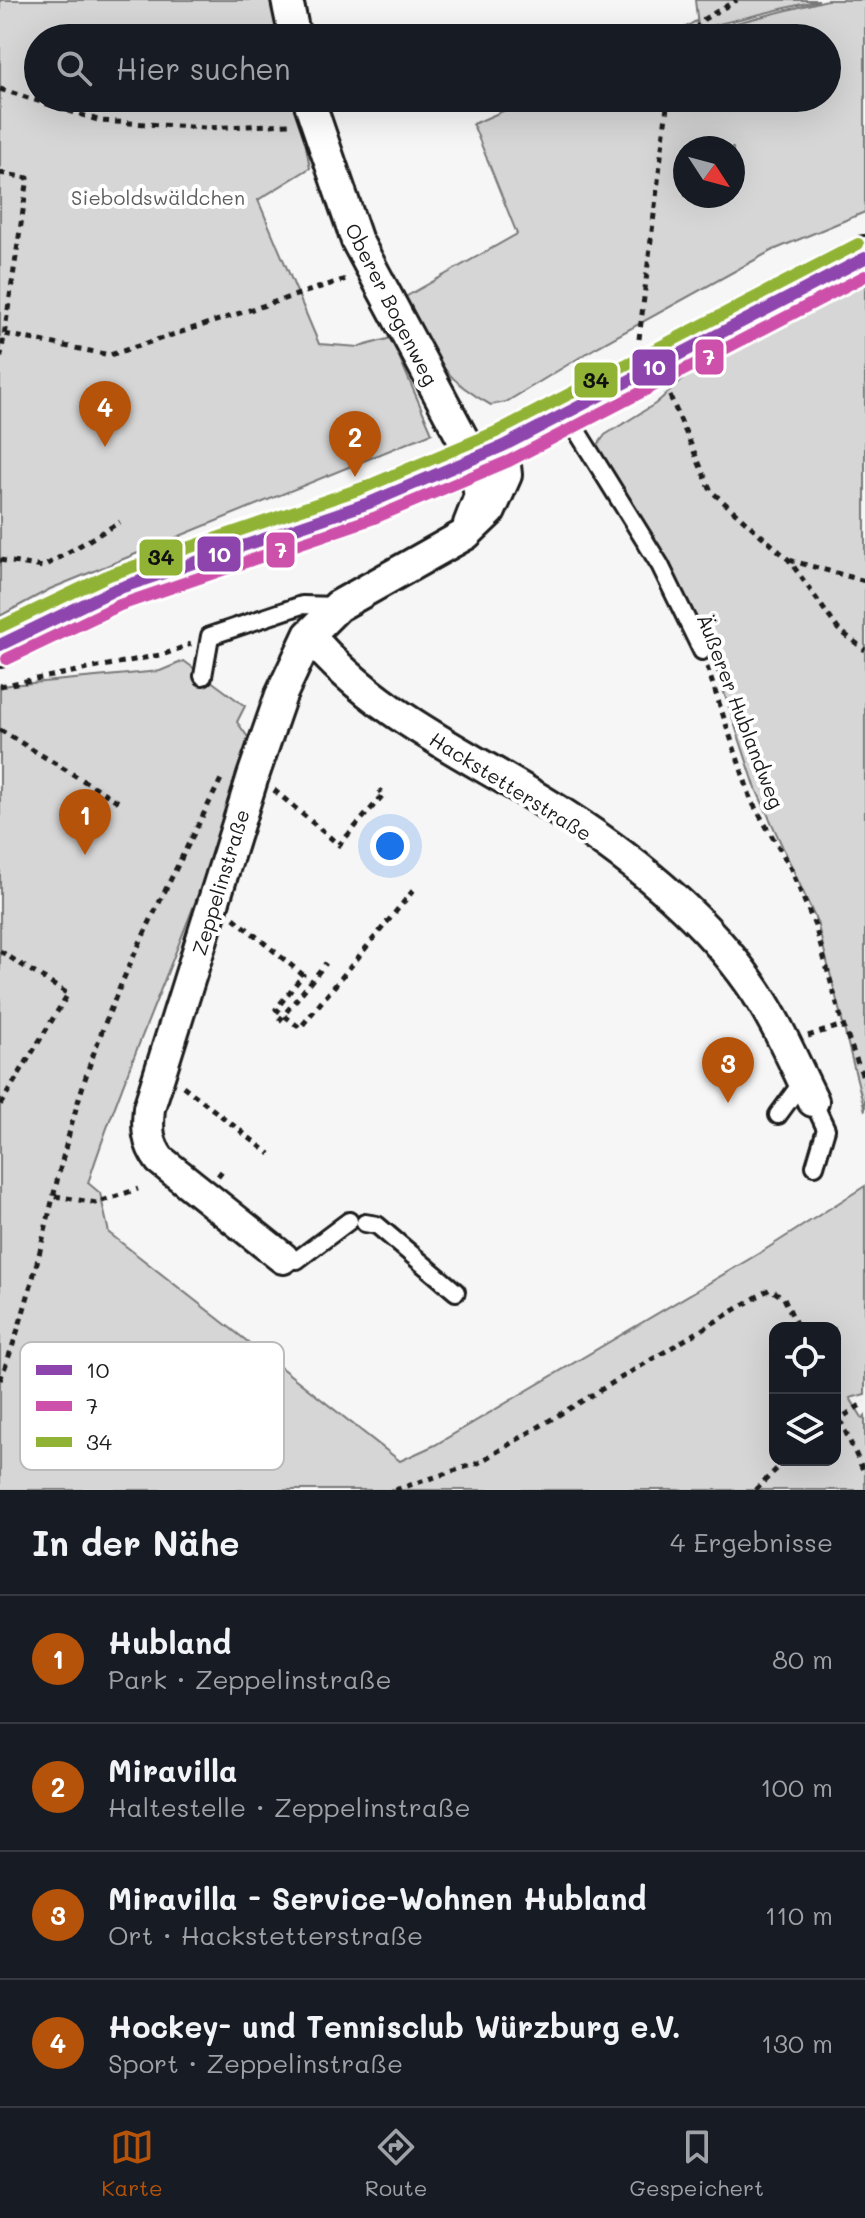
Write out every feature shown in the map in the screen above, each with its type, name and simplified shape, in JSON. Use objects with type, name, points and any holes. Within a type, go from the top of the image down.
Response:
[{"type":"street","points":[[287,0],[292,24]]},
{"type":"street","name":"Oberer Bogenweg","points":[[312,112],[357,241],[488,452]]},
{"type":"street","points":[[0,645],[114,590],[369,503],[488,452],[865,258]]},
{"type":"street","name":"Zeppelinstraße","points":[[283,1258],[151,1149],[149,1108],[215,902],[239,773],[309,635],[338,606],[466,534],[480,496],[488,452]]},
{"type":"street","name":"Hackstetterstraße","points":[[309,635],[333,664],[419,729],[567,816],[661,887],[717,940],[750,982],[809,1093]]},
{"type":"lane","name":"Äußerer Hublandweg","points":[[567,413],[660,565],[702,651]]},
{"type":"lane","points":[[203,676],[210,636],[302,605],[338,606]]},
{"type":"lane","points":[[778,1115],[797,1089],[809,1093],[826,1129],[815,1166]]},
{"type":"lane","points":[[283,1258],[297,1260],[357,1222],[377,1225],[456,1292]]},
{"type":"path","points":[[700,24],[737,0]]},
{"type":"path","points":[[0,89],[24,97]]},
{"type":"path","points":[[73,112],[101,121],[244,128],[292,124],[306,112]]},
{"type":"path","points":[[666,112],[642,303],[647,370],[711,491],[789,560],[838,629],[865,650]]},
{"type":"path","points":[[0,173],[28,178],[0,362]]},
{"type":"path","points":[[5,334],[110,355],[373,270]]},
{"type":"path","points":[[0,560],[43,567],[120,522]]},
{"type":"path","points":[[789,560],[865,581]]},
{"type":"path","points":[[0,686],[165,654],[210,636]]},
{"type":"path","name":"Äußerer Hublandweg","points":[[702,651],[752,802],[790,867],[815,926],[843,1025],[865,1082]]},
{"type":"path","points":[[0,730],[122,804]]},
{"type":"path","points":[[0,1380],[18,1333],[87,1071],[117,993],[239,773],[295,805],[339,845],[384,794],[379,790]]},
{"type":"path","points":[[215,902],[303,975],[276,1009],[300,1028],[416,887]]},
{"type":"path","points":[[0,951],[68,994],[0,1105]]},
{"type":"path","points":[[279,1021],[326,963]]},
{"type":"path","points":[[160,1069],[270,1154]]},
{"type":"path","points":[[55,1196],[96,1203],[138,1189]]},
{"type":"path","points":[[395,1490],[478,1463],[770,1289],[784,1298],[795,1322]]},
{"type":"path","points":[[841,1417],[865,1402]]},
{"type":"path","points":[[841,1428],[865,1474]]},
{"type":"path","points":[[755,1490],[780,1466]]},
{"type":"green space","name":"Sieboldswäldchen","points":[[0,0],[278,0],[282,24],[24,24],[24,112],[300,112],[310,168],[258,200],[319,344],[359,347],[391,338],[432,433],[50,589],[0,616]]},
{"type":"green space","points":[[695,0],[819,0],[719,24],[698,24]]},
{"type":"green space","points":[[827,0],[865,0],[865,212],[771,251],[597,347],[506,402],[491,405],[447,373],[400,300],[517,234],[473,124],[501,112],[841,112],[841,24],[732,24]]},
{"type":"green space","points":[[865,278],[865,1111],[817,922],[756,789],[704,632],[662,554],[597,459],[597,446],[605,435],[655,404],[684,379]]},
{"type":"green space","points":[[184,661],[245,706],[237,722],[250,740],[214,852],[88,1183],[100,1193],[109,1233],[248,1342],[20,1342],[20,1470],[284,1470],[284,1370],[400,1461],[435,1445],[763,1251],[865,1186],[865,1394],[850,1398],[863,1419],[865,1416],[865,1490],[0,1490],[0,686],[160,671]]},
{"type":"transit line","name":"34","points":[[0,627],[109,575],[363,488],[496,432],[858,244]]},
{"type":"transit line","name":"10","points":[[0,645],[114,590],[369,503],[503,446],[865,258]]},
{"type":"transit line","name":"7","points":[[7,659],[120,605],[374,518],[509,461],[865,276]]},
{"type":"place","name":"Hockey- und Tennisclub Würzburg e.V.","points":[[105,447]]},
{"type":"place","name":"Miravilla","points":[[355,477]]},
{"type":"place","name":"Hubland","points":[[85,855]]},
{"type":"place","name":"Miravilla - Service-Wohnen Hubland","points":[[728,1103]]}]
